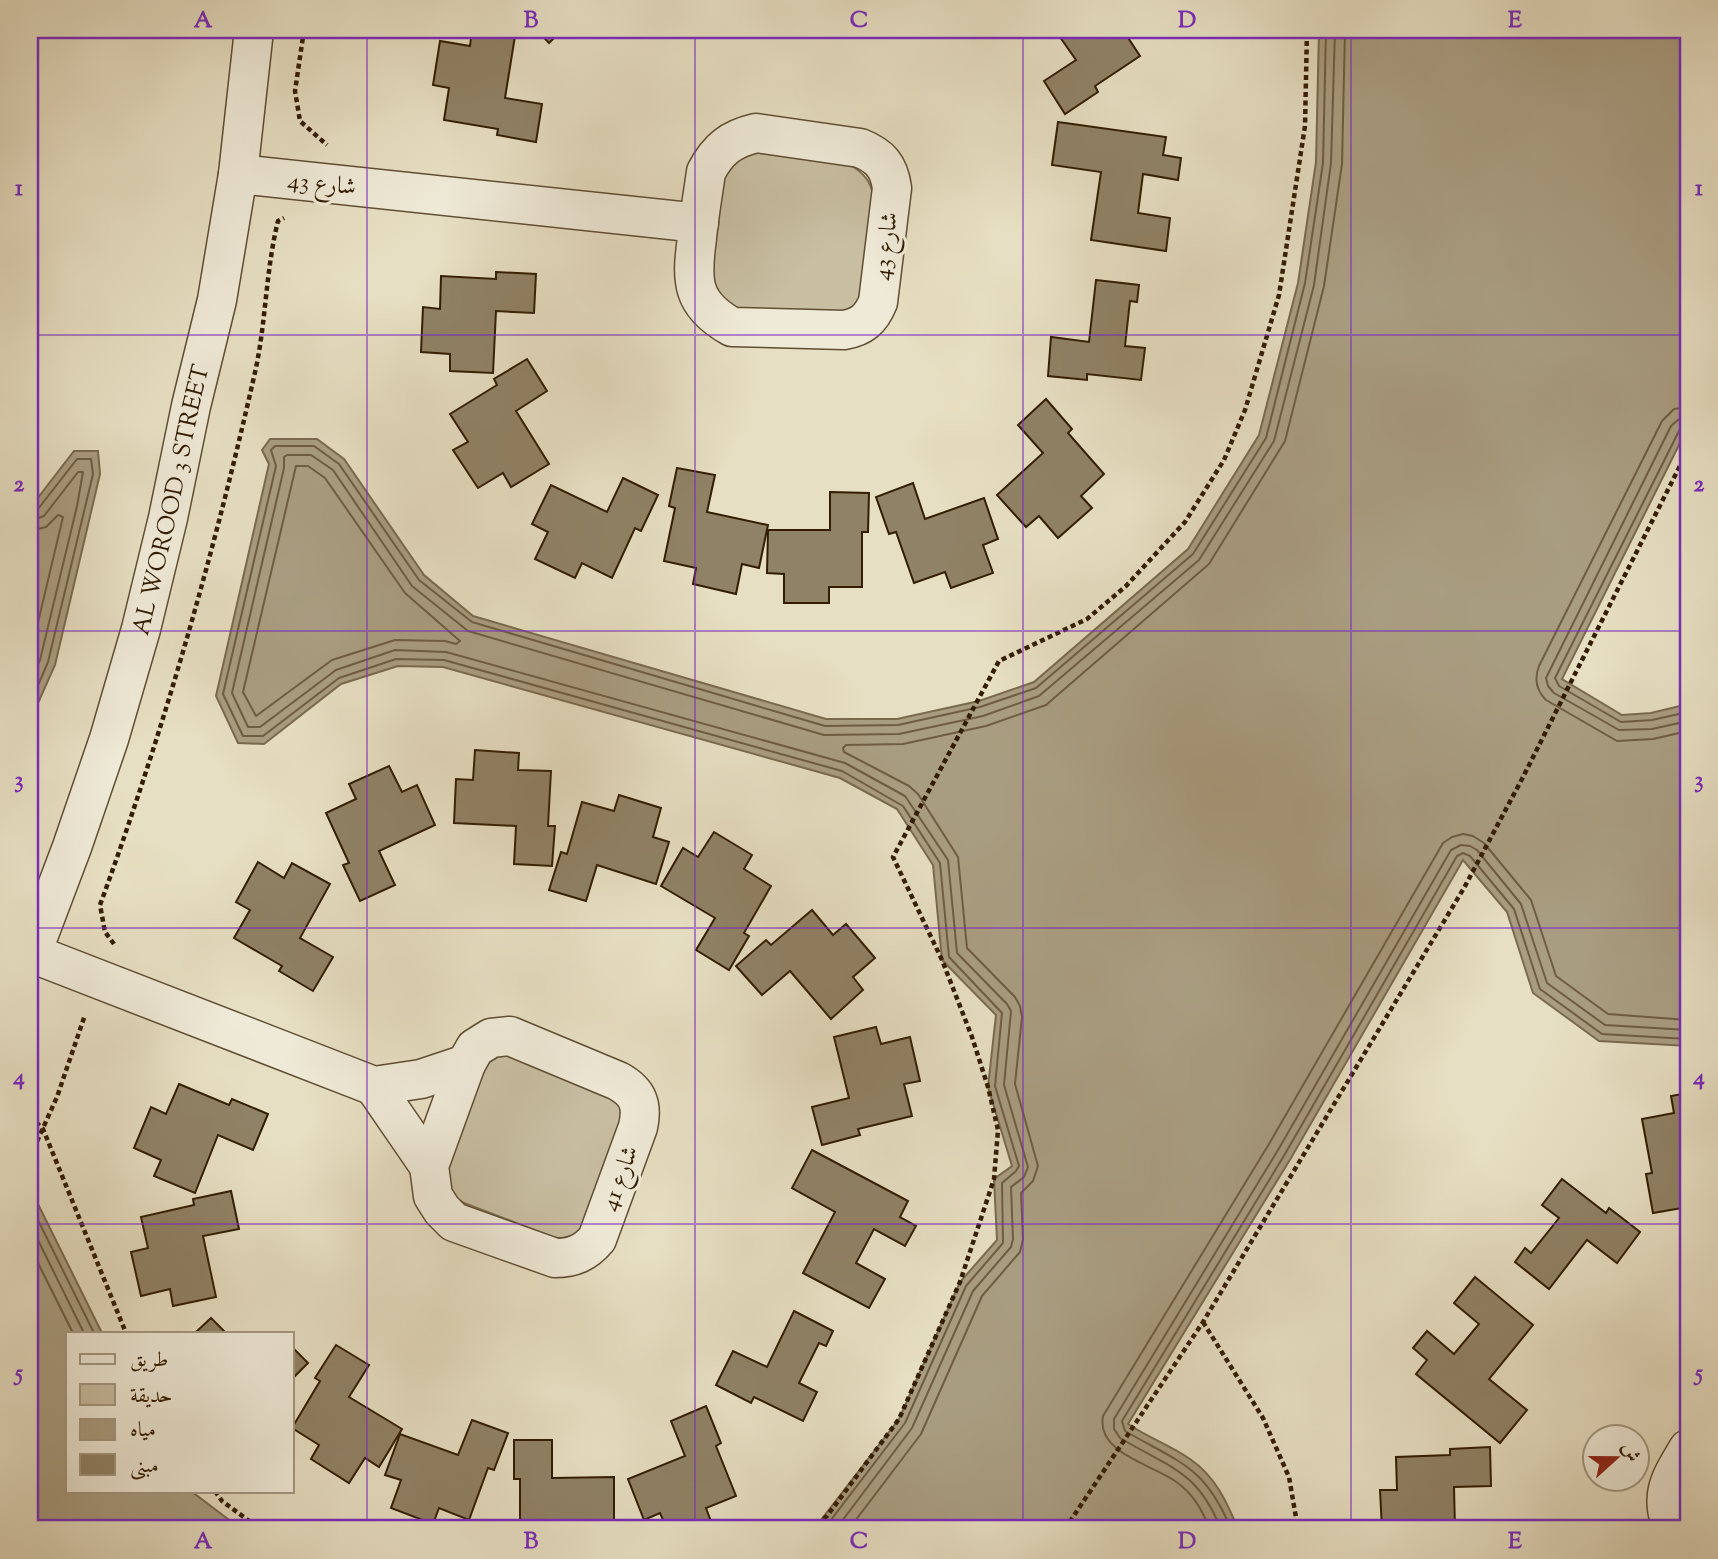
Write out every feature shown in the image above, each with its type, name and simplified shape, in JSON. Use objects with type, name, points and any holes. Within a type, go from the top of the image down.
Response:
[{"type":"street","points":[[229,30],[245,103]]},
{"type":"street","name":"AL WOROOD 3 STREET","points":[[31,956],[109,739],[141,629],[168,518],[191,406],[217,300],[238,174],[254,30]]},
{"type":"street","name":"شارع 43","points":[[756,133],[860,148],[873,153],[883,162],[890,174],[892,188],[878,302],[874,313],[855,328],[732,327],[716,318],[704,306],[696,290],[692,272],[699,223],[706,172],[713,157],[725,145],[740,137],[756,133]]},
{"type":"street","name":"شارع 43","points":[[238,174],[699,223]]},
{"type":"street","name":"شارع 41","points":[[31,956],[374,1086],[421,1079],[466,1064]]},
{"type":"street","name":"شارع 41","points":[[374,1086],[429,1166],[433,1196],[454,1222],[555,1258],[566,1258],[589,1248],[597,1239],[642,1113],[639,1099],[631,1088],[528,1042],[510,1036],[491,1038],[475,1048],[466,1064],[429,1166]]},
{"type":"street","points":[[1673,1529],[1665,1499],[1669,1482],[1688,1449]]},
{"type":"path","points":[[304,30],[295,91],[300,121],[330,148],[354,155],[351,186]]},
{"type":"path","points":[[810,1529],[827,1516],[899,1419],[960,1282],[994,1179],[998,1130],[988,1087],[942,960],[893,857],[999,661],[1087,619],[1126,586],[1185,522],[1224,460],[1245,410],[1279,295],[1305,126],[1307,30]]},
{"type":"path","points":[[115,946],[105,932],[100,905],[184,650],[224,498],[257,365],[272,244],[278,221],[293,215]]},
{"type":"path","points":[[1065,1529],[1203,1322],[1464,888],[1688,450]]},
{"type":"path","points":[[30,1157],[74,1053],[87,1010]]},
{"type":"path","points":[[30,1116],[43,1129],[126,1332]]},
{"type":"path","points":[[1203,1322],[1263,1418],[1289,1477],[1298,1529]]},
{"type":"path","points":[[216,1492],[222,1501],[260,1529]]},
{"type":"green space","points":[[752,152],[850,165],[863,174],[868,182],[874,196],[861,301],[841,320],[732,307],[709,291],[725,162]]},
{"type":"green space","points":[[503,1054],[611,1091],[627,1113],[591,1226],[568,1240],[553,1237],[464,1203],[453,1196],[445,1165],[481,1070],[490,1060]]},
{"type":"water","points":[[1319,30],[1688,30],[1688,427],[1562,679],[1622,715],[1651,713],[1688,704],[1688,1046],[1599,1041],[1533,993],[1507,912],[1463,860],[1291,1158],[1128,1424],[1199,1466],[1219,1490],[1238,1529],[814,1529],[899,1419],[960,1282],[997,1240],[994,1179],[1012,1166],[988,1087],[996,1015],[942,960],[933,865],[897,809],[840,778],[443,667],[398,666],[341,684],[264,744],[238,743],[216,696],[269,464],[262,450],[270,439],[317,439],[344,459],[424,575],[473,616],[826,719],[897,719],[979,701],[1034,682],[1188,549],[1259,435],[1298,283],[1316,162]]},
{"type":"water","points":[[74,451],[98,451],[100,474],[55,665],[30,721],[30,508]]},
{"type":"water","points":[[30,1188],[102,1332],[66,1332],[66,1492],[192,1492],[241,1529],[30,1529]]},
{"type":"building","points":[[472,30],[515,36],[505,98],[542,104],[536,142],[497,135],[498,129],[444,120],[449,88],[433,85],[440,41],[470,46]]},
{"type":"building","points":[[537,30],[562,30],[549,43]]},
{"type":"building","points":[[1055,30],[1123,30],[1140,56],[1095,86],[1098,92],[1065,114],[1044,81],[1076,60]]},
{"type":"building","points":[[1058,122],[1166,137],[1163,155],[1181,158],[1178,180],[1143,174],[1138,213],[1170,218],[1166,251],[1091,240],[1101,172],[1052,165]]},
{"type":"building","points":[[496,272],[536,274],[534,313],[496,311],[493,373],[450,371],[450,354],[421,352],[423,307],[440,309],[441,276],[496,279]]},
{"type":"building","points":[[1096,280],[1139,285],[1137,302],[1130,301],[1125,346],[1145,348],[1141,380],[1087,374],[1087,380],[1048,376],[1051,337],[1089,342]]},
{"type":"building","points":[[527,359],[547,391],[516,411],[549,464],[511,487],[503,473],[478,488],[453,450],[468,442],[450,414],[497,385],[494,379]]},
{"type":"building","points":[[1046,399],[1072,429],[1068,433],[1104,474],[1081,496],[1092,508],[1058,538],[1039,516],[1026,527],[997,495],[1043,453],[1018,425]]},
{"type":"building","points":[[677,468],[715,475],[707,512],[768,525],[759,568],[742,564],[736,594],[693,584],[696,568],[664,561],[675,508],[669,506]]},
{"type":"building","points":[[623,478],[658,495],[641,531],[635,528],[612,578],[582,563],[575,578],[535,559],[548,532],[532,524],[551,485],[607,512]]},
{"type":"building","points":[[913,483],[925,519],[984,498],[998,539],[983,545],[993,573],[951,588],[945,572],[914,583],[896,532],[889,534],[876,497]]},
{"type":"building","points":[[830,492],[869,493],[868,532],[862,532],[862,587],[829,587],[829,603],[784,603],[784,574],[767,573],[768,530],[830,530]]},
{"type":"building","points":[[475,750],[519,753],[518,770],[551,771],[548,826],[555,826],[552,866],[514,864],[516,826],[454,823],[456,779],[473,780]]},
{"type":"building","points":[[389,766],[402,792],[417,785],[435,825],[379,851],[395,885],[360,901],[343,865],[349,863],[326,813],[356,799],[349,784]]},
{"type":"building","points":[[619,795],[661,808],[653,837],[669,842],[656,884],[597,865],[586,901],[549,890],[561,852],[567,854],[582,802],[614,811]]},
{"type":"building","points":[[714,832],[752,855],[744,869],[771,886],[744,933],[749,936],[729,970],[696,950],[715,918],[661,886],[683,848],[698,857]]},
{"type":"building","points":[[258,862],[284,878],[292,863],[330,884],[300,938],[333,957],[313,991],[279,971],[282,966],[234,938],[250,910],[236,902]]},
{"type":"building","points":[[812,910],[833,935],[846,924],[875,958],[853,977],[863,990],[831,1019],[790,971],[762,995],[736,966],[766,940],[771,945]]},
{"type":"building","points":[[876,1027],[881,1044],[910,1037],[920,1081],[904,1084],[912,1116],[858,1129],[860,1135],[822,1145],[812,1107],[849,1098],[834,1037]]},
{"type":"building","points":[[179,1084],[229,1105],[232,1099],[268,1114],[253,1150],[218,1135],[195,1193],[154,1176],[161,1160],[134,1148],[151,1107],[166,1114]]},
{"type":"building","points":[[1688,1093],[1688,1168],[1685,1169],[1688,1207],[1653,1213],[1646,1174],[1652,1173],[1642,1119],[1674,1113],[1671,1096]]},
{"type":"building","points":[[812,1150],[908,1201],[900,1217],[916,1226],[905,1246],[874,1229],[856,1263],[885,1279],[869,1308],[803,1273],[835,1212],[792,1188]]},
{"type":"building","points":[[1562,1179],[1606,1213],[1609,1208],[1640,1232],[1617,1263],[1587,1240],[1549,1289],[1515,1262],[1525,1248],[1531,1253],[1559,1218],[1542,1205]]},
{"type":"building","points":[[231,1191],[239,1229],[203,1236],[216,1297],[173,1306],[170,1289],[141,1296],[131,1252],[148,1248],[141,1217],[194,1205],[193,1199]]},
{"type":"building","points":[[1475,1277],[1533,1325],[1489,1379],[1527,1410],[1500,1443],[1416,1374],[1427,1360],[1413,1348],[1427,1331],[1454,1354],[1479,1324],[1454,1303]]},
{"type":"building","points":[[794,1311],[833,1331],[826,1346],[819,1343],[799,1383],[817,1392],[803,1421],[754,1397],[751,1403],[716,1385],[733,1351],[767,1367]]},
{"type":"building","points":[[211,1318],[225,1332],[196,1332]]},
{"type":"building","points":[[336,1345],[369,1365],[349,1397],[402,1429],[379,1467],[365,1458],[349,1483],[311,1459],[319,1445],[294,1429],[294,1425],[320,1381],[315,1378]]},
{"type":"building","points":[[294,1349],[308,1363],[294,1377]]},
{"type":"building","points":[[706,1406],[721,1443],[716,1446],[736,1496],[706,1508],[712,1524],[700,1529],[667,1529],[660,1513],[644,1520],[628,1479],[685,1456],[671,1421]]},
{"type":"building","points":[[472,1420],[508,1433],[494,1470],[488,1468],[469,1520],[439,1508],[433,1524],[391,1508],[401,1480],[385,1475],[400,1434],[458,1455]]},
{"type":"building","points":[[514,1440],[552,1440],[552,1478],[614,1477],[614,1521],[597,1522],[597,1529],[520,1529],[520,1479],[514,1479]]},
{"type":"building","points":[[1490,1447],[1491,1486],[1454,1487],[1455,1529],[1382,1529],[1380,1490],[1397,1490],[1396,1457],[1450,1455],[1450,1449]]}]
